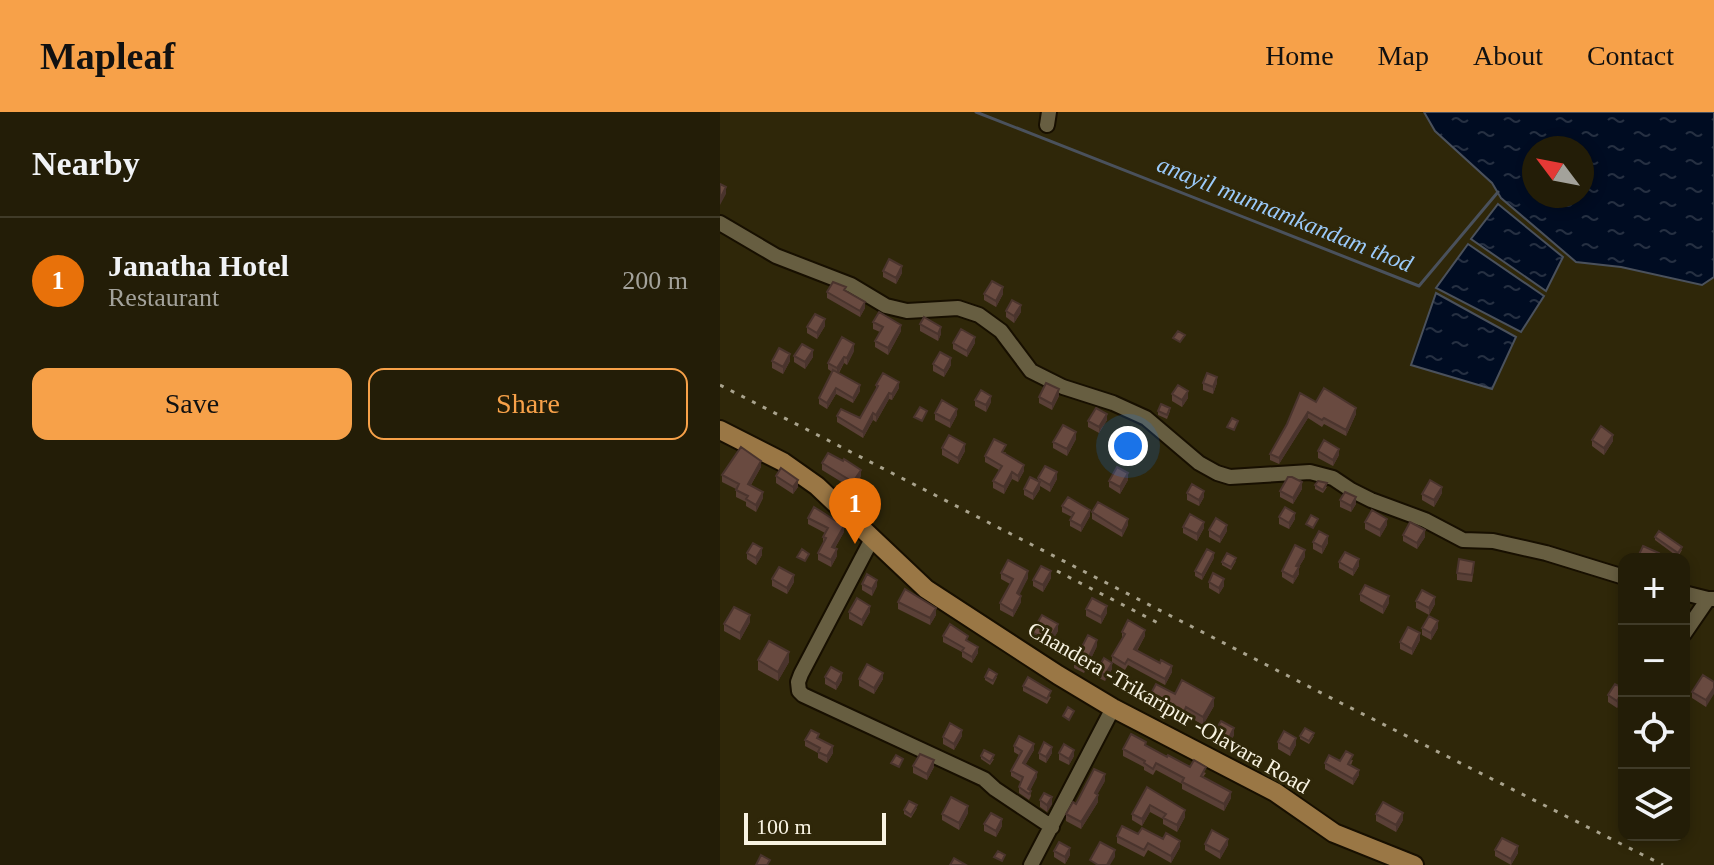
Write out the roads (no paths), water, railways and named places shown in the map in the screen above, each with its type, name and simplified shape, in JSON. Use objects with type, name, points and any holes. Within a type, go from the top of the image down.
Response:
[{"type":"main road","name":"Chandera -Trikaripur -Olavara Road","points":[[720,430],[783,462],[817,486],[926,589],[1058,675],[1113,708],[1275,792],[1334,833],[1406,864]]},
{"type":"street","points":[[720,223],[776,256],[851,285],[886,306],[907,311],[958,308],[979,315],[1001,331],[1031,371],[1063,387],[1113,403],[1146,418],[1199,463],[1217,473],[1230,477],[1310,472],[1333,478],[1371,500],[1425,520],[1463,540],[1493,541],[1546,553],[1618,575]]},
{"type":"street","points":[[872,539],[801,674],[799,691],[984,779],[1012,802],[1052,827]]},
{"type":"street","points":[[1690,594],[1711,599],[1690,626]]},
{"type":"street","points":[[1031,865],[1113,708]]},
{"type":"water","points":[[1424,112],[1714,112],[1714,277],[1702,285],[1621,267],[1576,262],[1501,198],[1492,183],[1435,131]]},
{"type":"water","points":[[1498,204],[1563,257],[1546,291],[1471,239]]},
{"type":"water","points":[[1468,244],[1544,296],[1521,332],[1436,288]]},
{"type":"water","points":[[1436,293],[1516,337],[1492,389],[1411,365]]},
{"type":"waterway","name":"anayil munnamkandam thod","points":[[976,112],[1419,286],[1498,192]]},
{"type":"railway","points":[[720,385],[1663,865]]},
{"type":"railway","points":[[1057,571],[1160,624]]},
{"type":"place","name":"Janatha Hotel","points":[[855,544]]}]
